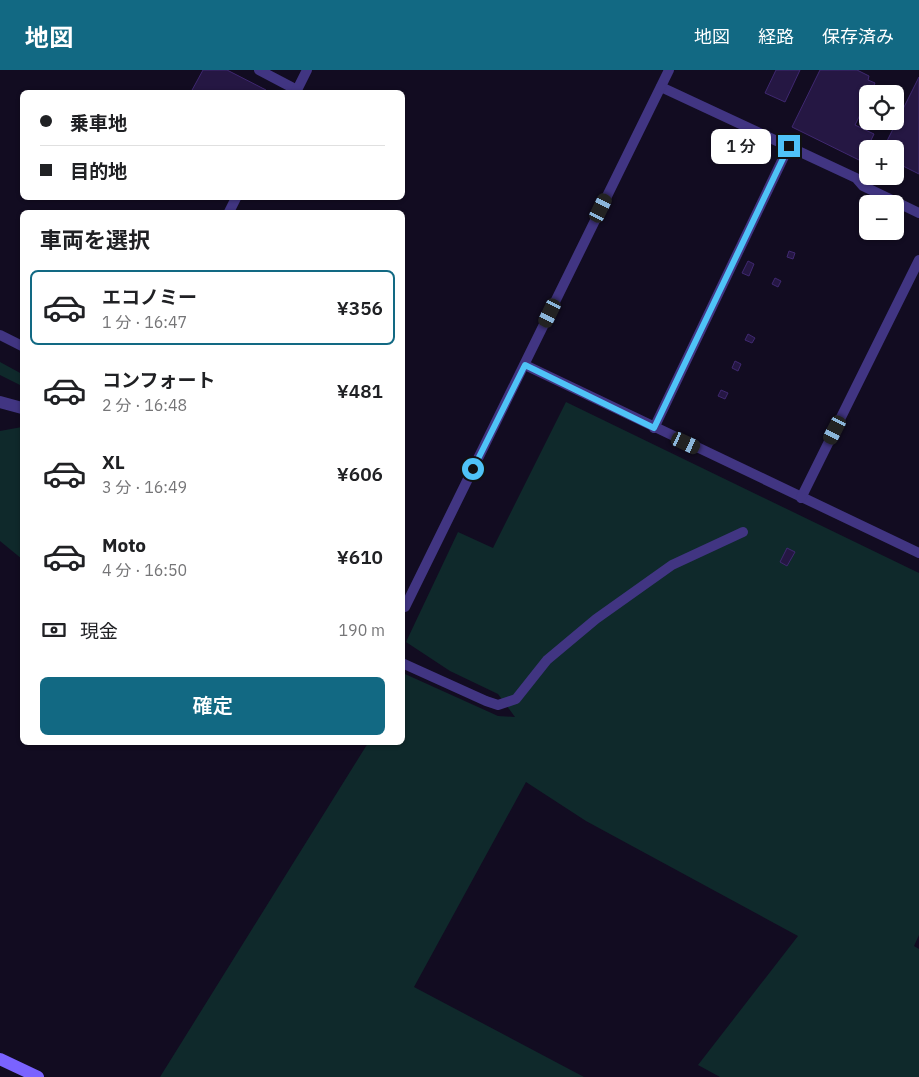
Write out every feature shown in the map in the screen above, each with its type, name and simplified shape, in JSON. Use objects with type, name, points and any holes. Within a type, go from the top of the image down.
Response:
[{"type":"main road","points":[[0,1059],[38,1077]]},
{"type":"street","points":[[0,402],[20,407]]},
{"type":"lane","points":[[260,70],[294,90]]},
{"type":"lane","points":[[297,90],[307,70]]},
{"type":"lane","points":[[405,607],[669,70]]},
{"type":"lane","points":[[661,86],[856,178],[863,186],[919,213]]},
{"type":"lane","points":[[654,428],[789,146]]},
{"type":"lane","points":[[801,498],[919,260]]},
{"type":"lane","points":[[0,335],[20,345]]},
{"type":"lane","points":[[525,365],[919,553]]},
{"type":"lane","points":[[405,663],[486,701],[498,705],[509,703],[516,699],[547,660],[596,619],[672,565],[743,532]]},
{"type":"green space","points":[[0,362],[20,373],[20,385],[0,375]]},
{"type":"green space","points":[[566,402],[919,573],[919,935],[914,946],[919,949],[919,1077],[720,1077],[698,1065],[798,936],[586,821],[526,782],[414,987],[584,1077],[160,1077],[367,745],[405,745],[405,674],[498,716],[515,717],[498,694],[450,671],[406,642],[458,532],[493,548]]},
{"type":"green space","points":[[20,427],[20,557],[0,541],[0,431]]},
{"type":"building","points":[[203,70],[227,70],[266,90],[192,90]]},
{"type":"building","points":[[776,70],[800,70],[785,102],[765,93]]},
{"type":"building","points":[[820,70],[857,70],[869,76],[868,80],[875,83],[874,85],[859,85],[859,117],[855,125],[859,127],[859,130],[866,130],[874,134],[871,140],[859,140],[859,160],[792,127]]},
{"type":"building","points":[[919,77],[919,174],[904,166],[904,140],[888,140],[892,130],[904,130],[904,107]]},
{"type":"building","points":[[743,139],[751,143],[745,155],[737,151]]},
{"type":"building","points":[[789,251],[795,253],[793,259],[787,257]]},
{"type":"building","points":[[748,261],[754,264],[749,276],[742,273]]},
{"type":"building","points":[[775,278],[781,281],[778,287],[772,284]]},
{"type":"building","points":[[748,334],[755,338],[752,343],[745,340]]},
{"type":"building","points":[[735,361],[741,364],[738,371],[732,368]]},
{"type":"building","points":[[721,390],[728,393],[725,399],[718,396]]},
{"type":"building","points":[[787,548],[795,552],[787,566],[780,562]]},
{"type":"route","points":[[473,469],[525,365],[654,428],[789,146]]}]
